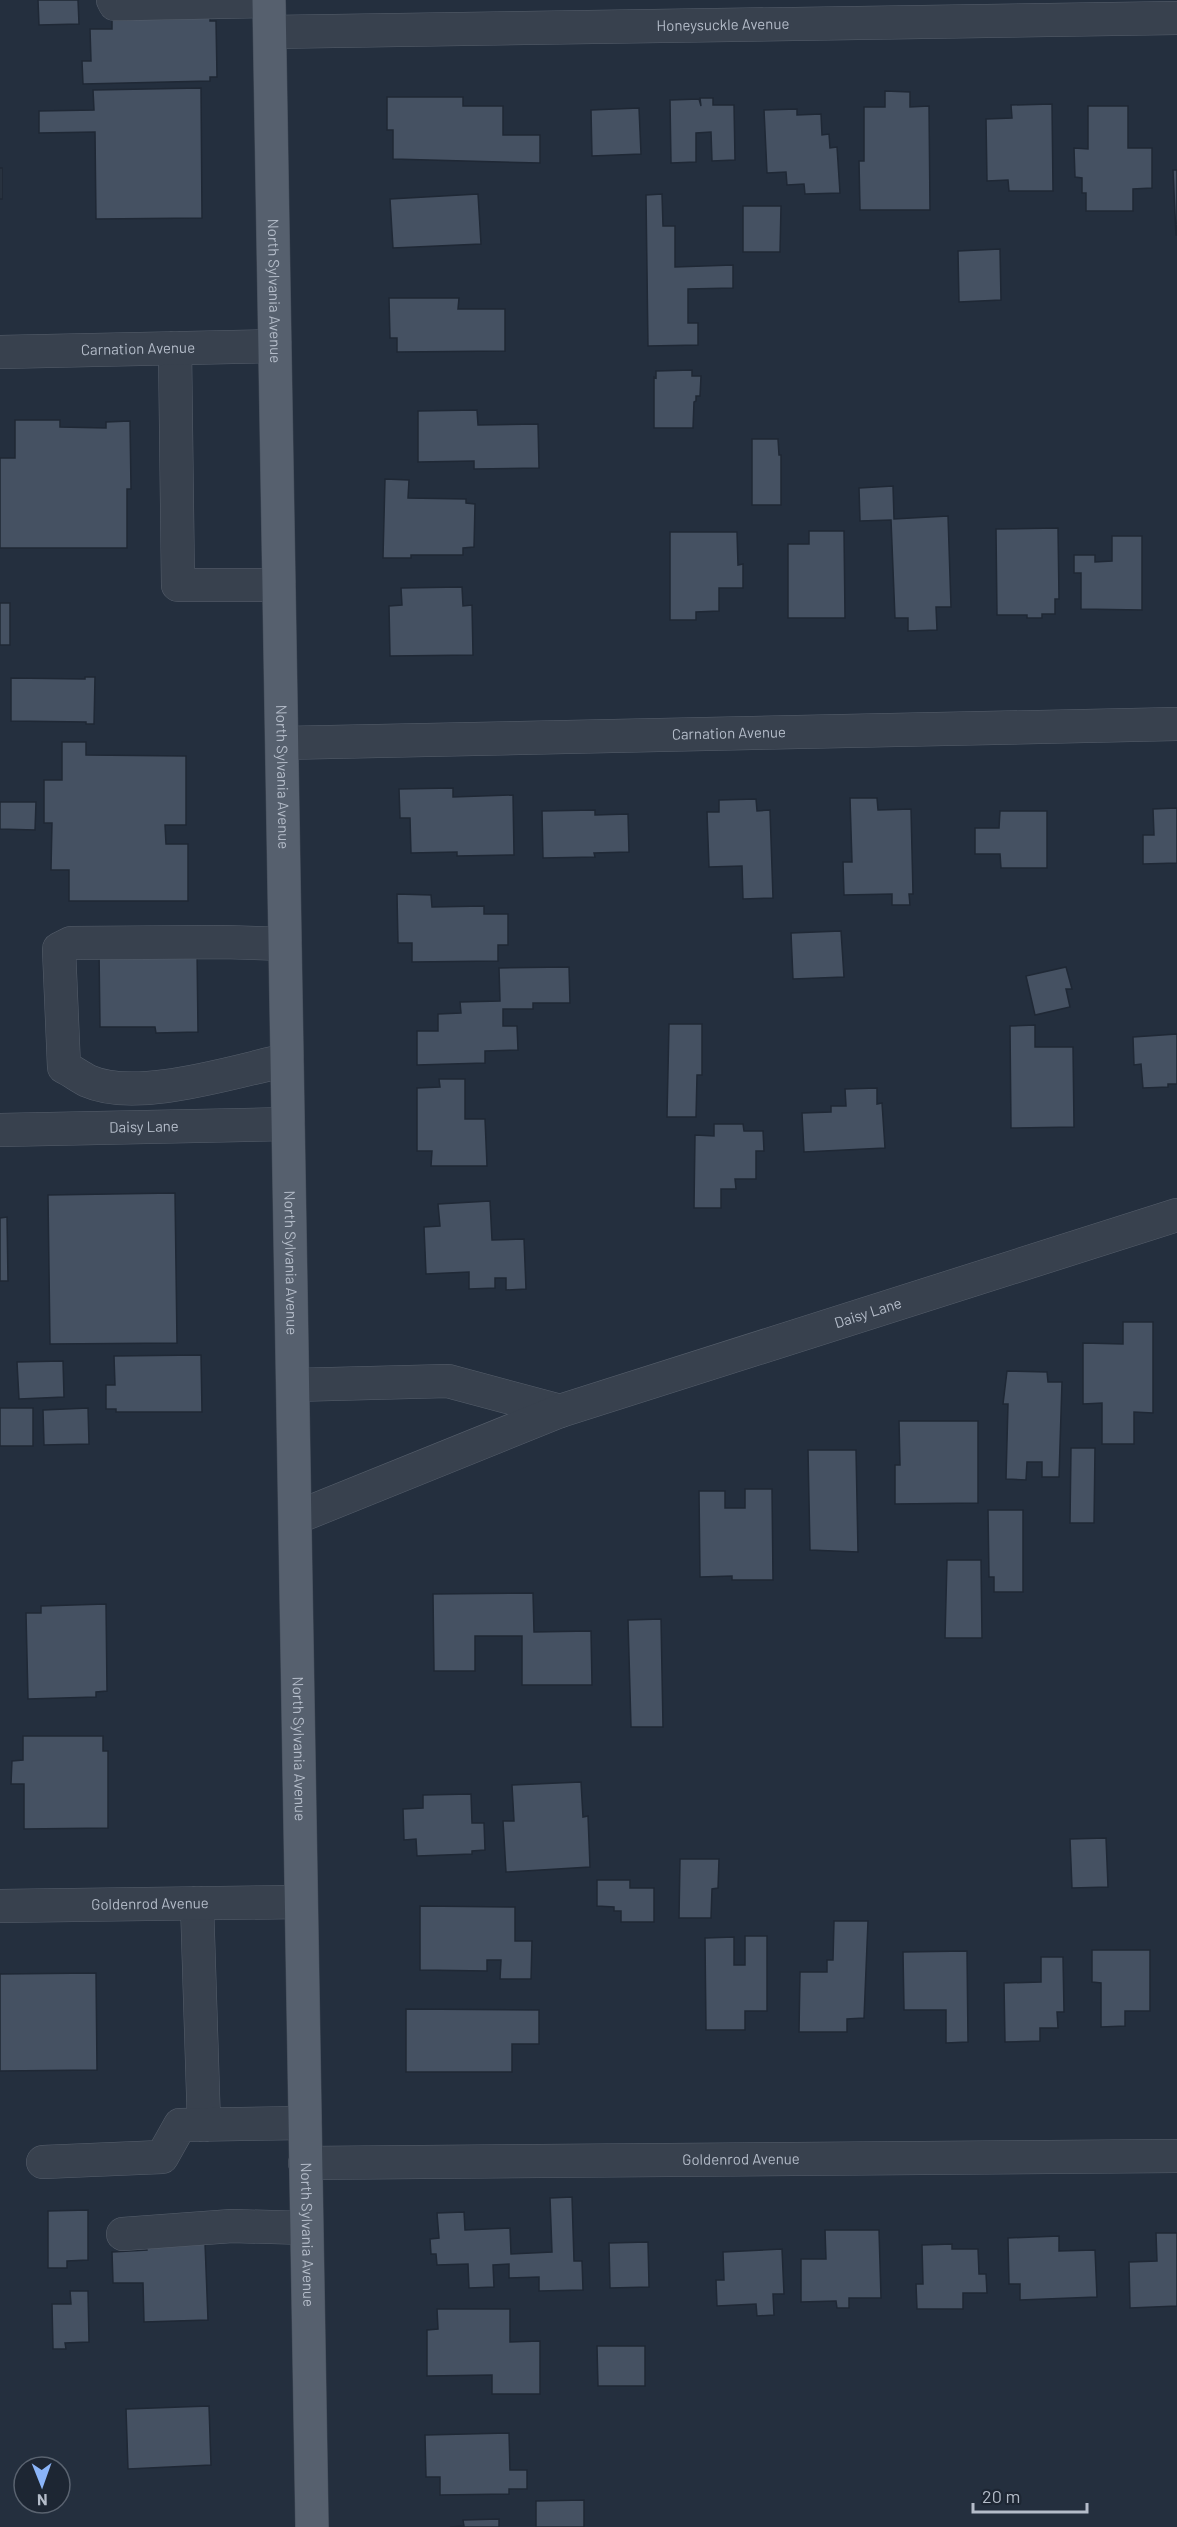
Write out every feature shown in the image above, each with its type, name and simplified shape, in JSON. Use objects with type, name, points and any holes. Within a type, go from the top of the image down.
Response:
[{"type":"main road","name":"North Sylvania Avenue","points":[[269,11],[312,2527]]},
{"type":"street","name":"Honeysuckle Avenue","points":[[113,0],[115,4],[269,11],[1177,18]]},
{"type":"street","name":"Carnation Avenue","points":[[0,352],[275,346]]},
{"type":"street","points":[[175,348],[178,585],[279,585]]},
{"type":"street","name":"Carnation Avenue","points":[[282,742],[1177,724]]},
{"type":"street","points":[[285,944],[71,943],[59,949],[64,1067],[89,1082],[119,1088],[163,1087],[287,1060]]},
{"type":"street","name":"Daisy Lane","points":[[0,1130],[288,1124]]},
{"type":"street","name":"Daisy Lane","points":[[295,1518],[560,1411],[1177,1215]]},
{"type":"street","points":[[293,1385],[448,1381],[560,1411]]},
{"type":"street","name":"Goldenrod Avenue","points":[[0,1906],[301,1902]]},
{"type":"street","points":[[197,1903],[204,2125]]},
{"type":"street","points":[[42,2162],[162,2157],[180,2125],[305,2123]]},
{"type":"street","name":"Goldenrod Avenue","points":[[305,2163],[1177,2156]]},
{"type":"street","points":[[123,2234],[232,2226],[306,2228]]},
{"type":"building","points":[[38,0],[78,0],[79,24],[39,25]]},
{"type":"building","points":[[210,17],[210,21],[216,21],[217,77],[210,77],[210,81],[83,84],[82,61],[91,61],[90,29],[112,29],[112,20]]},
{"type":"building","points":[[201,88],[202,218],[96,219],[95,132],[39,133],[39,111],[94,110],[93,90]]},
{"type":"building","points":[[885,91],[910,92],[910,107],[929,106],[930,210],[860,210],[859,161],[864,161],[864,107],[885,107]]},
{"type":"building","points":[[387,97],[463,97],[463,106],[503,106],[503,135],[540,135],[540,163],[393,159],[393,130],[387,130]]},
{"type":"building","points":[[700,98],[713,98],[713,105],[734,105],[735,160],[712,161],[711,132],[696,133],[696,162],[671,163],[670,100],[699,99],[701,106]]},
{"type":"building","points":[[1052,104],[1053,191],[1009,191],[1008,180],[987,181],[986,119],[1012,118],[1011,105]]},
{"type":"building","points":[[1088,106],[1128,106],[1128,148],[1152,148],[1152,188],[1133,189],[1133,211],[1086,211],[1086,193],[1082,193],[1082,178],[1075,177],[1074,148],[1088,149]]},
{"type":"building","points":[[639,108],[641,154],[592,156],[591,110]]},
{"type":"building","points":[[797,109],[797,115],[821,114],[822,135],[829,134],[830,148],[837,147],[840,193],[805,194],[804,184],[787,185],[786,172],[767,173],[764,110]]},
{"type":"building","points":[[0,168],[2,168],[2,199],[0,199]]},
{"type":"building","points":[[1173,170],[1177,170],[1177,235],[1176,235]]},
{"type":"building","points":[[478,194],[481,244],[393,248],[390,199]]},
{"type":"building","points":[[662,194],[663,226],[675,226],[675,267],[733,265],[733,288],[688,289],[688,323],[698,323],[698,345],[648,346],[646,195]]},
{"type":"building","points":[[743,206],[781,206],[780,252],[743,252]]},
{"type":"building","points":[[1000,249],[1001,300],[959,302],[958,251]]},
{"type":"building","points":[[389,298],[459,298],[458,309],[505,309],[505,351],[397,352],[397,338],[390,338]]},
{"type":"building","points":[[692,370],[692,376],[701,376],[700,396],[696,396],[694,402],[693,428],[654,428],[656,371]]},
{"type":"building","points":[[477,410],[478,425],[538,424],[539,468],[474,469],[474,461],[418,462],[418,411]]},
{"type":"building","points":[[15,420],[60,420],[60,427],[106,428],[106,422],[130,421],[131,489],[127,489],[127,548],[0,548],[0,458],[15,458]]},
{"type":"building","points":[[752,439],[778,439],[779,455],[781,455],[781,505],[752,505]]},
{"type":"building","points":[[385,479],[409,480],[408,498],[466,499],[466,503],[475,504],[474,547],[463,548],[463,555],[411,555],[411,558],[383,558]]},
{"type":"building","points":[[893,486],[894,519],[948,516],[951,607],[936,607],[937,630],[908,631],[908,618],[895,618],[891,520],[860,521],[859,488]]},
{"type":"building","points":[[1058,528],[1059,599],[1055,599],[1055,614],[1042,614],[1042,618],[1027,618],[1027,615],[997,615],[996,529]]},
{"type":"building","points":[[809,531],[844,531],[845,618],[788,618],[788,544],[809,544]]},
{"type":"building","points":[[670,532],[737,532],[738,565],[743,564],[743,588],[719,588],[719,611],[696,612],[696,620],[670,620]]},
{"type":"building","points":[[1112,536],[1142,536],[1142,610],[1081,609],[1081,573],[1074,573],[1074,555],[1095,555],[1095,562],[1112,561]]},
{"type":"building","points":[[462,587],[463,606],[472,605],[473,655],[390,656],[389,606],[402,605],[401,588]]},
{"type":"building","points":[[0,603],[10,603],[10,645],[0,645]]},
{"type":"building","points":[[85,677],[95,677],[94,724],[11,721],[11,678],[85,679]]},
{"type":"building","points":[[62,742],[86,742],[86,755],[186,756],[186,825],[165,825],[166,844],[188,844],[188,901],[69,901],[69,870],[51,870],[52,823],[44,823],[44,780],[62,780]]},
{"type":"building","points":[[453,788],[453,797],[513,795],[514,855],[457,856],[457,852],[411,853],[410,818],[400,818],[399,789]]},
{"type":"building","points":[[850,798],[877,798],[878,810],[911,809],[913,894],[909,894],[910,905],[892,905],[892,894],[844,895],[843,862],[852,862]]},
{"type":"building","points":[[756,799],[757,811],[770,810],[773,898],[743,899],[742,866],[709,867],[707,812],[719,812],[719,800]]},
{"type":"building","points":[[0,802],[36,802],[35,830],[0,829]]},
{"type":"building","points":[[1177,808],[1177,863],[1143,864],[1143,835],[1154,835],[1153,809]]},
{"type":"building","points":[[595,810],[595,815],[628,814],[629,852],[594,853],[595,857],[543,858],[542,811]]},
{"type":"building","points":[[1000,811],[1047,811],[1047,868],[1001,868],[1000,854],[975,854],[975,828],[999,828]]},
{"type":"building","points":[[397,894],[431,895],[432,907],[484,906],[484,914],[508,914],[508,945],[498,945],[498,961],[412,962],[412,943],[398,943]]},
{"type":"building","points":[[841,931],[844,977],[793,979],[791,933]]},
{"type":"building","points":[[197,950],[198,1032],[156,1033],[155,1027],[100,1027],[99,951]]},
{"type":"building","points":[[569,967],[570,1003],[533,1003],[533,1009],[503,1009],[503,1026],[517,1026],[518,1050],[485,1051],[485,1063],[417,1065],[417,1031],[438,1031],[438,1014],[461,1013],[460,1002],[500,1001],[499,968]]},
{"type":"building","points":[[1066,967],[1072,989],[1066,989],[1070,1007],[1035,1015],[1026,976]]},
{"type":"building","points":[[669,1024],[702,1024],[702,1075],[697,1075],[696,1117],[667,1117]]},
{"type":"building","points":[[1035,1025],[1035,1047],[1073,1047],[1074,1127],[1011,1128],[1010,1026]]},
{"type":"building","points":[[1177,1034],[1177,1084],[1168,1084],[1168,1087],[1143,1088],[1141,1064],[1134,1065],[1133,1037]]},
{"type":"building","points":[[439,1079],[465,1079],[465,1119],[485,1119],[487,1166],[431,1166],[432,1151],[417,1151],[417,1088],[440,1087]]},
{"type":"building","points":[[877,1088],[877,1104],[882,1103],[885,1148],[804,1152],[802,1113],[831,1112],[831,1106],[846,1106],[845,1089]]},
{"type":"building","points":[[714,1124],[743,1124],[744,1131],[763,1131],[764,1151],[756,1151],[756,1179],[735,1179],[736,1189],[721,1189],[721,1208],[694,1208],[695,1135],[714,1136]]},
{"type":"building","points":[[175,1193],[177,1343],[50,1344],[48,1195]]},
{"type":"building","points":[[490,1201],[492,1240],[524,1239],[526,1289],[506,1290],[506,1278],[495,1278],[495,1288],[469,1289],[469,1272],[426,1274],[424,1227],[440,1226],[438,1204]]},
{"type":"building","points":[[7,1217],[8,1281],[0,1281],[0,1218]]},
{"type":"building","points":[[1123,1322],[1153,1322],[1153,1413],[1134,1412],[1134,1444],[1102,1444],[1102,1403],[1083,1404],[1083,1343],[1123,1344]]},
{"type":"building","points":[[201,1355],[202,1412],[116,1412],[116,1409],[106,1409],[106,1385],[115,1385],[114,1356]]},
{"type":"building","points":[[63,1361],[64,1397],[19,1399],[17,1362]]},
{"type":"building","points":[[1007,1371],[1047,1372],[1048,1382],[1062,1382],[1059,1477],[1042,1477],[1042,1462],[1027,1462],[1026,1480],[1006,1479],[1008,1404],[1003,1404]]},
{"type":"building","points":[[0,1408],[33,1408],[33,1446],[0,1446]]},
{"type":"building","points":[[88,1408],[89,1444],[44,1445],[43,1410]]},
{"type":"building","points":[[899,1421],[978,1421],[978,1503],[895,1504],[895,1465],[900,1465]]},
{"type":"building","points":[[1071,1448],[1095,1448],[1094,1523],[1070,1523]]},
{"type":"building","points":[[808,1450],[856,1450],[858,1552],[810,1550]]},
{"type":"building","points":[[745,1489],[772,1489],[773,1580],[732,1580],[732,1576],[700,1577],[699,1491],[725,1491],[725,1508],[745,1508]]},
{"type":"building","points":[[988,1510],[1023,1510],[1023,1592],[994,1592],[994,1577],[989,1577]]},
{"type":"building","points":[[947,1560],[981,1560],[982,1638],[945,1638]]},
{"type":"building","points":[[533,1593],[534,1632],[591,1631],[592,1685],[522,1685],[522,1636],[475,1636],[475,1671],[434,1671],[433,1594]]},
{"type":"building","points":[[106,1604],[107,1691],[96,1692],[96,1697],[28,1699],[26,1613],[41,1613],[41,1606]]},
{"type":"building","points":[[661,1619],[663,1727],[631,1727],[628,1620]]},
{"type":"building","points":[[23,1736],[103,1736],[103,1751],[108,1751],[108,1828],[24,1829],[24,1784],[11,1784],[12,1761],[23,1760]]},
{"type":"building","points":[[581,1782],[583,1817],[588,1816],[590,1867],[506,1872],[503,1821],[514,1821],[512,1785]]},
{"type":"building","points":[[471,1794],[472,1823],[484,1823],[485,1850],[472,1851],[472,1854],[417,1856],[416,1839],[404,1840],[403,1809],[423,1808],[423,1795]]},
{"type":"building","points":[[1106,1838],[1108,1887],[1072,1888],[1070,1839]]},
{"type":"building","points":[[680,1859],[719,1859],[718,1888],[712,1889],[711,1918],[679,1918]]},
{"type":"building","points":[[597,1880],[630,1880],[630,1888],[654,1888],[654,1922],[621,1922],[621,1911],[614,1911],[614,1907],[597,1906]]},
{"type":"building","points":[[420,1906],[515,1907],[515,1941],[532,1941],[531,1979],[500,1979],[501,1960],[487,1960],[487,1971],[420,1970]]},
{"type":"building","points":[[834,1921],[868,1921],[864,2018],[847,2019],[847,2032],[799,2032],[800,1972],[827,1972],[827,1960],[833,1960]]},
{"type":"building","points":[[745,1936],[767,1936],[767,2011],[745,2011],[745,2030],[706,2030],[705,1938],[734,1937],[734,1965],[745,1965]]},
{"type":"building","points":[[1092,1950],[1150,1950],[1150,2011],[1125,2011],[1125,2026],[1101,2027],[1101,1983],[1092,1982]]},
{"type":"building","points":[[967,1951],[968,2042],[946,2043],[946,2010],[904,2010],[903,1952]]},
{"type":"building","points":[[1041,1957],[1063,1957],[1064,2012],[1057,2012],[1058,2028],[1040,2028],[1040,2041],[1005,2042],[1004,1983],[1041,1982]]},
{"type":"building","points":[[96,1973],[97,2070],[0,2071],[0,1974]]},
{"type":"building","points":[[406,2009],[539,2010],[539,2044],[512,2044],[512,2072],[406,2072]]},
{"type":"building","points":[[572,2197],[574,2261],[582,2261],[583,2290],[539,2291],[539,2277],[509,2278],[509,2264],[493,2265],[494,2287],[469,2288],[468,2264],[437,2265],[436,2254],[431,2254],[430,2239],[439,2238],[437,2213],[464,2212],[465,2230],[510,2228],[511,2254],[552,2252],[550,2198]]},
{"type":"building","points":[[88,2210],[88,2260],[67,2261],[67,2268],[48,2268],[48,2211]]},
{"type":"building","points":[[825,2230],[879,2230],[881,2298],[849,2298],[849,2308],[837,2308],[836,2301],[801,2302],[801,2259],[826,2259]]},
{"type":"building","points":[[1156,2233],[1177,2233],[1177,2306],[1130,2308],[1129,2262],[1157,2261]]},
{"type":"building","points":[[1059,2236],[1059,2251],[1095,2250],[1097,2297],[1020,2300],[1020,2284],[1009,2284],[1008,2238]]},
{"type":"building","points":[[146,2240],[205,2243],[208,2320],[144,2322],[143,2283],[113,2283],[112,2252],[147,2250]]},
{"type":"building","points":[[648,2242],[649,2287],[610,2288],[609,2243]]},
{"type":"building","points":[[952,2244],[952,2249],[978,2249],[979,2274],[986,2274],[987,2293],[963,2293],[963,2309],[917,2309],[916,2284],[923,2284],[922,2245]]},
{"type":"building","points":[[782,2249],[784,2294],[773,2294],[774,2315],[757,2316],[756,2304],[717,2306],[716,2280],[724,2280],[723,2252]]},
{"type":"building","points":[[70,2291],[88,2291],[89,2342],[65,2343],[66,2349],[53,2349],[52,2304],[71,2304]]},
{"type":"building","points":[[437,2309],[510,2309],[510,2342],[540,2341],[540,2394],[492,2394],[492,2375],[427,2376],[427,2330],[438,2329]]},
{"type":"building","points":[[597,2346],[645,2346],[645,2386],[598,2386]]},
{"type":"building","points":[[209,2406],[211,2465],[128,2469],[126,2409]]},
{"type":"building","points":[[509,2433],[510,2470],[527,2470],[527,2489],[509,2489],[509,2494],[440,2495],[440,2477],[426,2477],[425,2435]]},
{"type":"building","points":[[584,2500],[584,2527],[536,2527],[536,2501]]},
{"type":"building","points":[[499,2519],[499,2527],[450,2527],[464,2526],[463,2520]]}]
